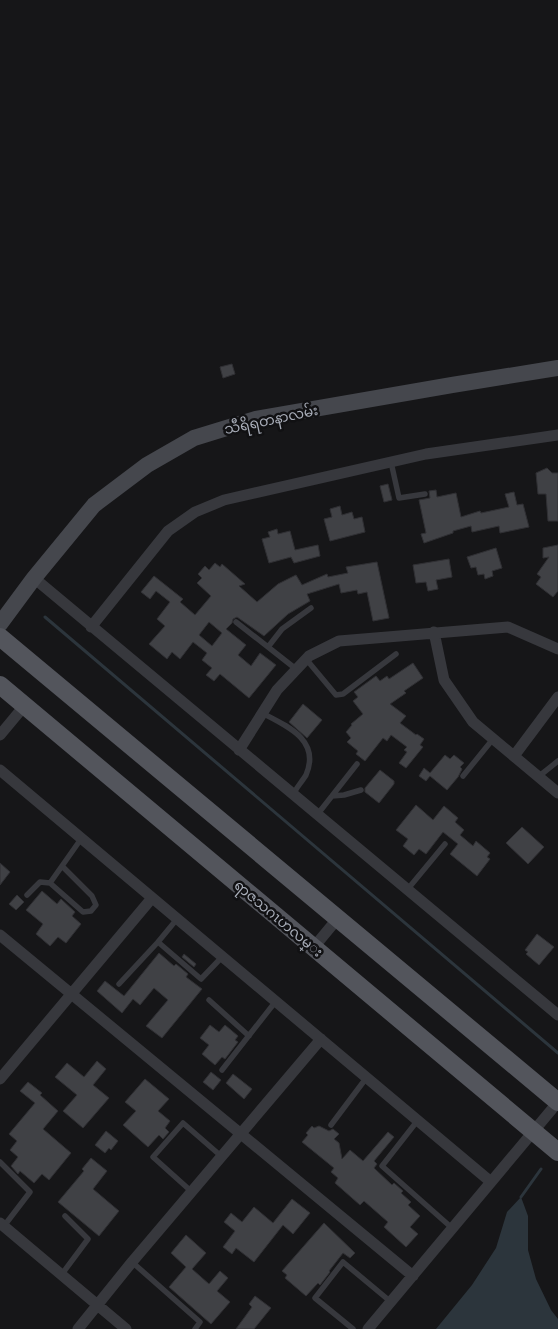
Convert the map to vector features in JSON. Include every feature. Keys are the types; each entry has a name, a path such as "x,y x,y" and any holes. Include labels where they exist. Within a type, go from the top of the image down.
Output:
{"main road":[{"name":"သီရိရတနာလမ်း","path":"0,624 34,578 94,505 147,465 194,438 256,419 558,368"},
{"path":"0,637 558,1102"},
{"name":"ရာဇသဂၤဟလမ္း","path":"0,685 558,1152"}],"street":[{"path":"91,627 168,531 195,512 224,500 426,454 558,435"},
{"path":"34,578 558,1015"},
{"path":"239,750 276,690 306,659 339,641 508,627 558,649"},
{"path":"434,632 444,680 473,722 558,792"},
{"path":"514,756 556,702"},
{"path":"0,735 25,705"},
{"path":"1,774 81,838 492,1182"},
{"path":"0,1079 152,898"},
{"path":"314,947 338,918"},
{"path":"0,935 413,1276"},
{"path":"78,1329 132,1262 321,1039"},
{"path":"368,1329 558,1102"},
{"path":"2,1224 126,1329"}],"lane":[{"path":"392,462 399,498 425,494"},
{"path":"268,647 282,629 311,608"},
{"path":"236,622 296,670"},
{"path":"306,659 336,696 343,694 396,654"},
{"path":"262,713 287,725 306,742 310,756 306,774 295,791"},
{"path":"464,776 493,739"},
{"path":"538,776 558,761"},
{"path":"317,815 357,764"},
{"path":"332,796 361,790"},
{"path":"50,883 81,838"},
{"path":"408,890 446,844"},
{"path":"27,895 40,882 50,883 83,912 91,911 96,905 92,896 62,866"},
{"path":"119,984 177,919"},
{"path":"158,942 201,979 222,957"},
{"path":"209,1000 249,1036"},
{"path":"222,1070 276,1001"},
{"path":"330,1125 367,1077"},
{"path":"418,1120 382,1166 452,1228"},
{"path":"192,1192 153,1156 183,1124 221,1156"},
{"path":"0,1162 30,1192 2,1224"},
{"path":"62,1274 88,1239 66,1216"},
{"path":"132,1262 200,1322 195,1329"},
{"path":"353,1329 315,1298 343,1262 391,1302"}],"shaded area":[{"path":"521,1197 528,1216 528,1250 536,1279 551,1310 558,1319 558,1329 436,1329 472,1285 496,1248 507,1212"}],"building":[{"path":"232,364 235,374 223,378 220,367"},
{"path":"547,468 552,473 558,473 558,521 548,521 546,494 538,494 536,473"},
{"path":"388,484 392,500 384,502 380,486"},
{"path":"436,490 437,497 456,493 461,517 480,511 481,513 509,507 505,494 514,492 517,505 523,504 529,527 500,533 499,526 472,532 471,526 424,543 421,534 426,533 419,500 430,498 429,491"},
{"path":"340,506 342,515 352,512 354,519 362,517 365,532 330,541 324,519 332,517 330,509"},
{"path":"277,529 278,534 290,531 295,550 318,545 320,556 294,563 291,557 269,563 262,539 270,537 268,532"},
{"path":"558,545 558,591 553,597 536,584 541,577 537,574 549,557 543,558 543,548"},
{"path":"496,548 502,568 492,571 493,576 485,579 484,574 478,575 476,567 471,568 467,557"},
{"path":"449,559 452,577 436,580 438,589 428,591 426,582 416,583 413,565"},
{"path":"377,562 389,618 373,621 367,592 358,594 357,590 341,593 339,584 307,594 310,601 288,614 264,636 237,617 233,619 226,629 246,645 238,655 251,666 260,653 276,665 249,698 220,674 214,681 206,675 212,668 202,660 207,653 193,642 180,659 172,652 167,659 149,644 165,626 157,619 170,602 156,591 150,599 141,592 154,576 183,599 180,602 195,615 211,596 197,583 202,578 198,574 205,566 209,570 215,563 220,567 222,564 245,584 239,586 257,602 278,584 296,575 302,585 327,574 328,577 348,573 346,567","holes":["209,622 222,633 212,646 199,635"]},
{"path":"413,663 423,678 404,691 406,693 390,704 406,716 400,723 424,739 420,745 423,747 406,768 399,763 407,752 404,750 407,747 391,735 387,741 383,738 365,761 356,754 358,751 347,742 351,738 346,732 351,724 363,714 353,701 358,697 354,692 376,676 380,681 387,676 389,679"},
{"path":"303,704 322,720 307,738 289,722"},
{"path":"445,755 450,759 454,755 464,763 460,767 462,769 458,777 447,790 430,776 426,781 419,776 424,768 430,773"},
{"path":"380,770 394,781 394,784 379,803 365,792 365,788"},
{"path":"416,805 433,820 444,806 458,818 455,822 464,830 460,835 473,846 476,841 490,853 487,857 490,859 477,876 450,854 458,844 443,832 426,854 419,849 414,855 403,846 408,839 396,830"},
{"path":"522,827 544,847 528,864 506,843"},
{"path":"0,863 10,872 0,885"},
{"path":"42,891 57,904 61,899 75,912 72,916 81,924 66,943 58,937 50,946 36,934 43,924 26,910"},
{"path":"17,895 24,902 16,910 9,904"},
{"path":"537,934 554,947 539,965 526,954 528,952 525,950"},
{"path":"159,953 174,966 176,964 188,974 186,977 202,989 162,1038 146,1026 168,1000 154,988 140,1005 133,999 122,1013 97,991 105,981 124,996"},
{"path":"184,954 196,964 194,967 182,957"},
{"path":"210,1025 219,1032 225,1025 238,1036 235,1040 238,1042 225,1059 222,1057 215,1065 202,1054 209,1045 200,1038"},
{"path":"97,1061 106,1069 93,1085 109,1098 83,1128 63,1111 77,1095 55,1077 67,1063 84,1077"},
{"path":"211,1072 221,1080 213,1090 203,1082"},
{"path":"233,1074 252,1089 244,1099 226,1083"},
{"path":"145,1079 169,1099 158,1111 170,1121 165,1128 169,1132 163,1139 159,1135 148,1147 123,1125 136,1111 125,1102"},
{"path":"28,1082 42,1093 40,1095 58,1111 43,1129 71,1153 49,1180 42,1174 34,1183 20,1171 18,1174 11,1166 18,1157 10,1150 17,1141 9,1134 35,1103 20,1091"},
{"path":"312,1126 314,1128 319,1126 329,1131 333,1129 339,1134 334,1139 339,1143 342,1159 350,1150 363,1161 388,1132 394,1137 374,1161 377,1164 374,1168 392,1185 394,1183 403,1191 401,1193 411,1202 408,1205 420,1216 410,1227 418,1234 406,1247 384,1227 388,1222 364,1201 360,1205 335,1183 338,1178 331,1172 334,1168 302,1142"},
{"path":"106,1131 118,1141 111,1150 109,1148 105,1153 95,1145"},
{"path":"91,1158 107,1171 93,1189 119,1211 99,1236 58,1202 84,1171 82,1169"},
{"path":"292,1199 310,1213 293,1234 283,1225 254,1262 236,1248 232,1254 223,1247 235,1231 224,1222 231,1213 242,1222 254,1207 273,1223"},
{"path":"324,1223 355,1253 350,1258 343,1253 320,1285 318,1283 306,1296 285,1278 287,1275 282,1271"},
{"path":"186,1235 206,1253 192,1269 209,1284 220,1271 228,1278 217,1291 230,1302 211,1324 169,1287 186,1267 171,1253"},
{"path":"255,1296 271,1308 254,1329 236,1329 252,1307 249,1304"}],"waterway":[{"path":"45,617 558,1053"},
{"path":"521,1197 541,1169"}]}
